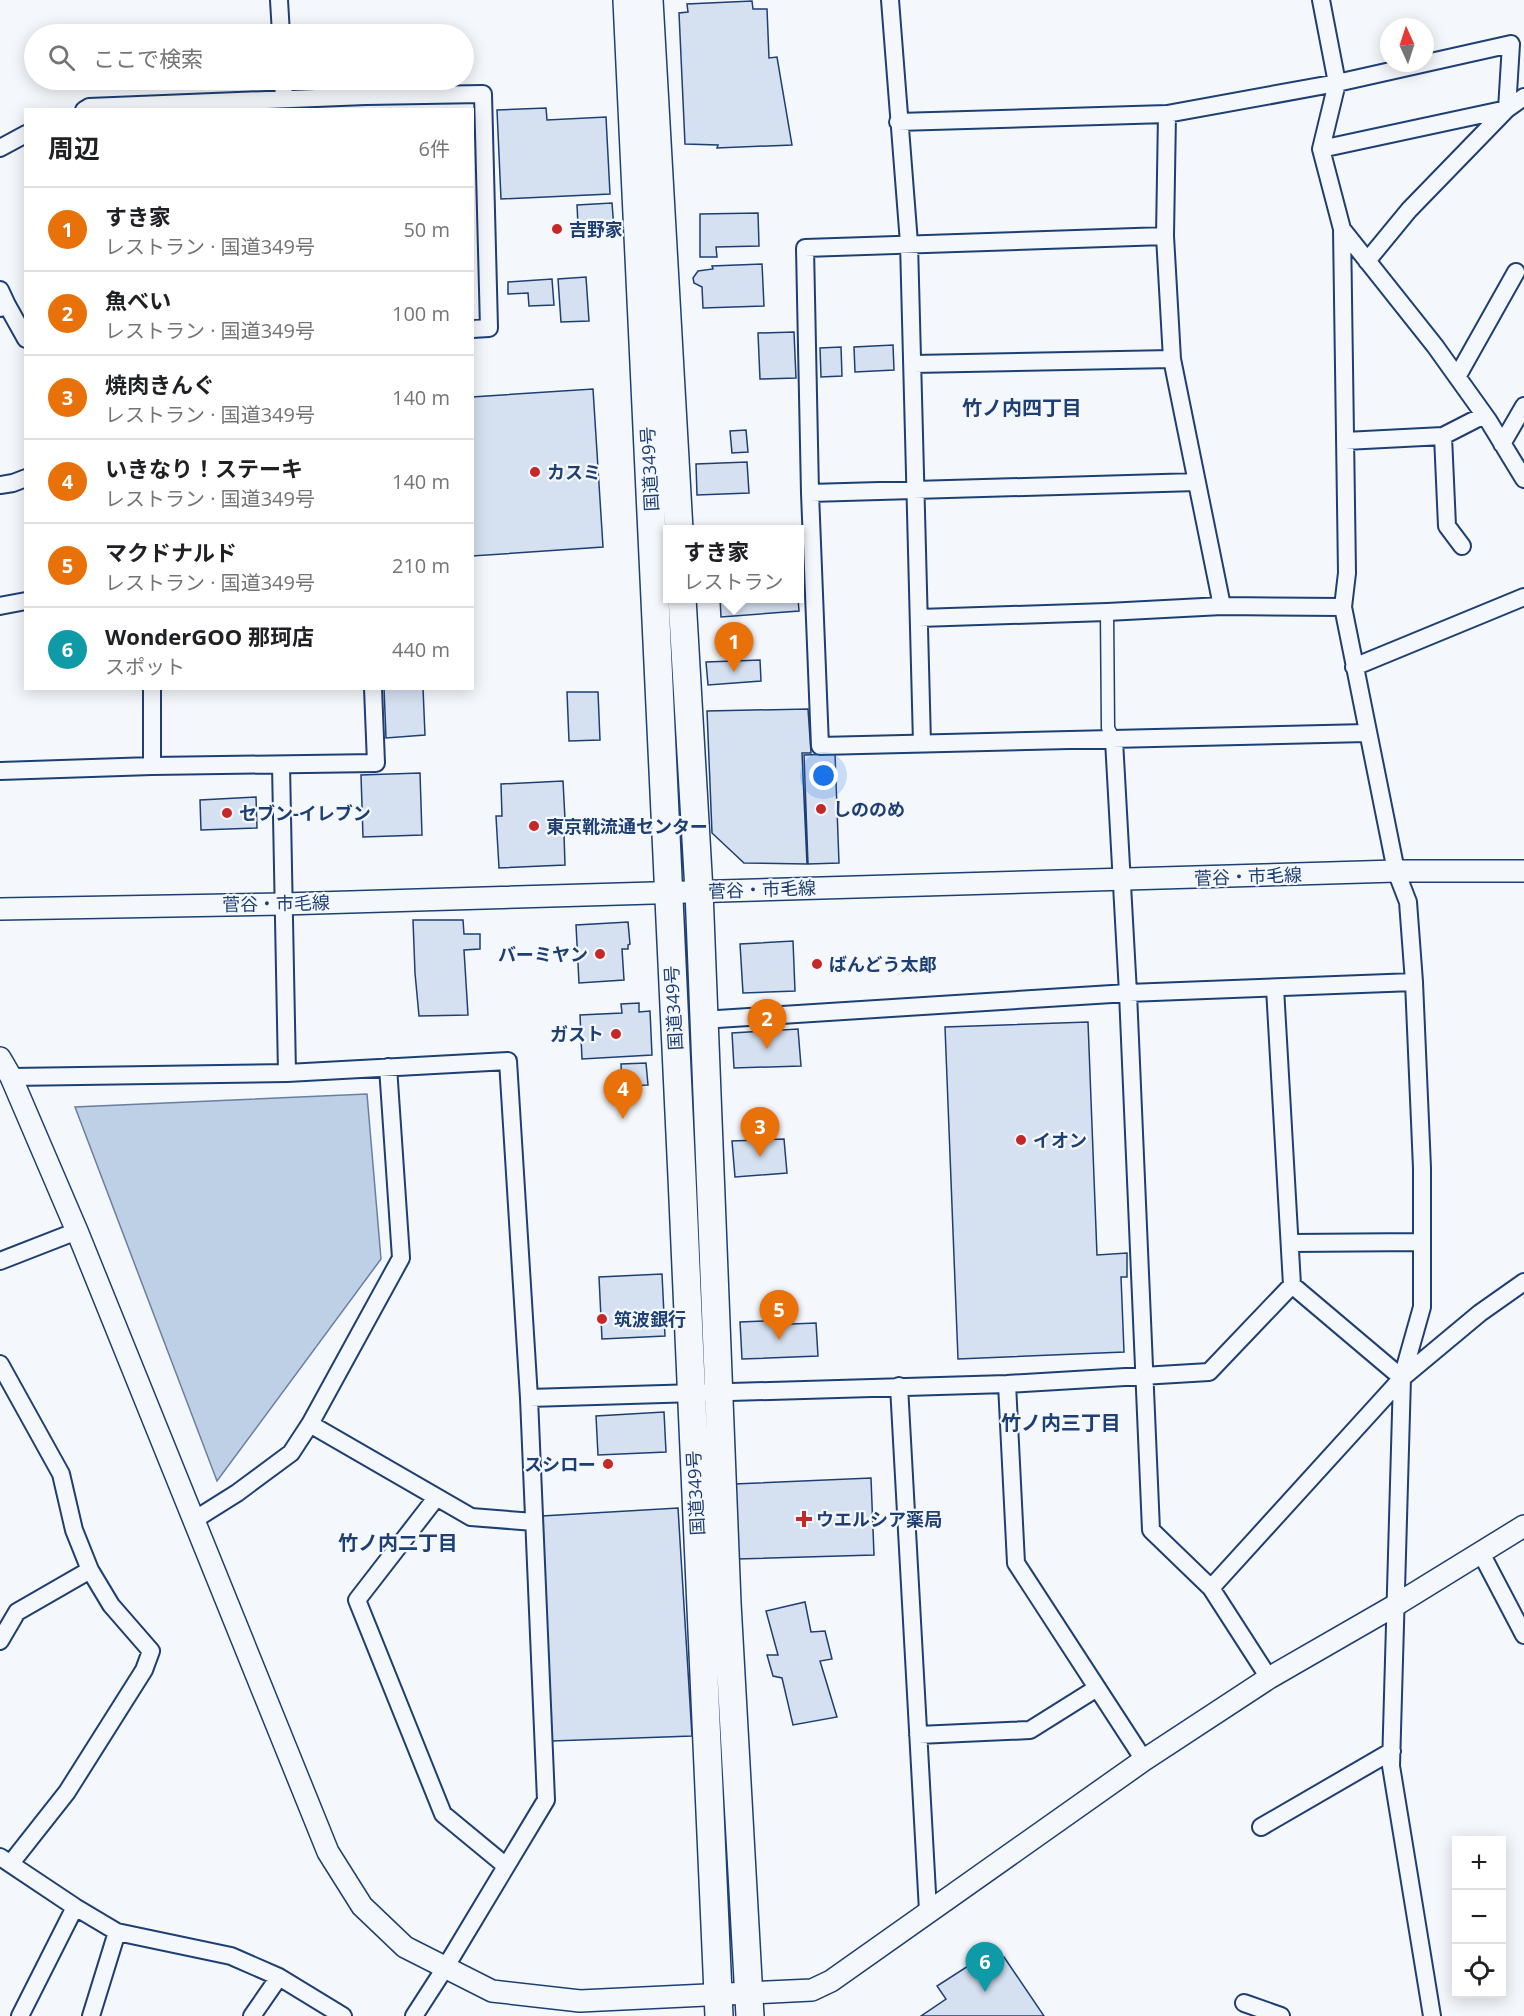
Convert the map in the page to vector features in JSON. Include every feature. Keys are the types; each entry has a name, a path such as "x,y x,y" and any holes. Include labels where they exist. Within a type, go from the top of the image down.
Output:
{"highway":[{"name":"国道349号","path":"627,0 718,2005"},
{"name":"国道349号","path":"649,0 679,525"},
{"name":"国道349号","path":"682,603 699,891 702,1020 727,1604 750,2004"}],"street":[{"path":"279,0 280,24"},
{"path":"890,0 909,243 922,743"},
{"path":"1322,0 1337,83 1321,149 1342,228 1347,573 1343,607 1366,733 1396,872 1408,902 1414,982 1422,1168 1422,1307 1402,1378 1391,1766 1432,2016"},
{"path":"898,122 1167,114 1337,83 1511,44 1508,108"},
{"path":"283,90 284,101"},
{"path":"87,108 284,101 366,103 483,94 489,328 474,329"},
{"path":"1367,261 1409,210 1508,108 1524,97"},
{"path":"1321,149 1508,108"},
{"path":"1167,114 1165,236 1172,358 1222,606"},
{"path":"0,148 24,135"},
{"path":"1342,228 1457,377 1524,479"},
{"path":"1165,236 805,248 810,493 820,746 1366,733"},
{"path":"1457,377 1516,272"},
{"path":"2,301 24,336"},
{"path":"913,364 1172,358"},
{"path":"1502,444 1524,406"},
{"path":"1345,441 1443,436 1484,415"},
{"path":"1443,436 1447,526 1462,546"},
{"path":"0,485 24,479"},
{"path":"810,493 1197,482"},
{"path":"1354,667 1524,597"},
{"path":"0,606 24,601"},
{"path":"919,618 1222,606 1343,607"},
{"path":"1107,612 1108,728 1114,740 1122,879 1151,1530 1211,1588 1269,1678"},
{"path":"152,690 152,766"},
{"path":"0,771 376,763 373,690"},
{"path":"281,765 287,1073"},
{"name":"菅谷・市毛線","path":"0,909 283,904 669,891 1396,872 1524,871"},
{"path":"702,1020 1128,993 1414,982"},
{"path":"529,1398 1007,1384 1209,1372 1292,1285 1275,988"},
{"path":"0,1058 11,1077 77,1231 328,1852 362,1906 405,1947 492,1991 580,2001 718,2005 750,2004 812,1990 831,1981 1144,1760 1269,1678 1394,1606 1524,1526"},
{"path":"11,1077 287,1073 508,1060 529,1398 546,1800 414,2016"},
{"path":"194,1520 237,1493 291,1453 310,1424 401,1258 388,1067"},
{"path":"0,1261 77,1231"},
{"path":"1290,1243 1422,1242"},
{"path":"1211,1588 1402,1378 1480,1312 1524,1282"},
{"path":"1292,1285 1402,1378"},
{"path":"0,1364 60,1474 74,1530 90,1570 111,1605 151,1651 144,1670 67,1792 6,1860 75,1907 117,1932 231,1956 279,1977 343,2016"},
{"path":"1007,1384 1016,1563 1144,1760"},
{"path":"899,1386 928,1911"},
{"path":"310,1424 471,1518 534,1522"},
{"path":"436,1498 357,1600 443,1814 506,1866"},
{"path":"1481,1554 1524,1635"},
{"path":"0,1641 17,1612 90,1570"},
{"path":"918,1735 1030,1730 1097,1688"},
{"path":"1261,1827 1392,1751"},
{"path":"20,2016 75,1907"},
{"path":"90,2016 117,1932"},
{"path":"252,2016 279,1977"},
{"path":"1244,2003 1281,2016"}],"water":[{"path":"367,1094 381,1259 217,1481 75,1107"}],"building":[{"path":"752,1 753,9 767,9 769,58 777,57 792,145 717,148 718,145 685,144 679,13 688,12 687,4"},
{"path":"546,108 547,120 606,117 610,194 501,199 497,110"},
{"path":"612,203 614,229 605,229 604,224 578,225 577,205"},
{"path":"758,213 759,246 716,247 717,257 700,257 700,214"},
{"path":"762,264 764,306 703,308 702,287 694,283 693,278 698,271 713,269 712,266"},
{"path":"586,277 589,321 561,322 558,279"},
{"path":"552,279 554,305 529,306 528,293 508,294 508,282"},
{"path":"794,332 796,378 760,379 758,333"},
{"path":"893,345 894,370 855,372 854,347"},
{"path":"841,347 842,376 821,377 820,348"},
{"name":"カスミ","path":"593,389 603,547 474,556 474,397"},
{"path":"746,430 748,452 732,453 730,431"},
{"path":"747,462 749,493 697,495 696,464"},
{"path":"720,603 798,603 799,611 721,617"},
{"path":"760,660 761,681 708,685 706,662"},
{"path":"384,690 423,690 425,735 386,738"},
{"path":"567,692 598,692 600,740 569,741"},
{"path":"808,709 811,753 802,753 807,864 744,863 712,833 707,711"},
{"name":"しののめ","path":"835,754 839,863 808,864 804,755"},
{"path":"420,773 422,835 363,837 361,775"},
{"name":"東京靴流通センター","path":"563,781 565,819 571,818 572,834 564,834 565,865 499,868 496,816 502,816 501,784"},
{"path":"256,797 257,828 201,830 200,800"},
{"path":"413,920 463,920 464,934 480,934 480,949 464,950 468,1015 419,1016"},
{"name":"バーミヤン","path":"628,922 630,944 628,949 622,949 624,980 579,983 576,925"},
{"path":"793,941 795,991 743,993 740,944"},
{"name":"ガスト","path":"639,1003 639,1012 650,1011 652,1055 582,1059 580,1015 622,1013 621,1004"},
{"name":"イオン","path":"1088,1022 1097,1255 1127,1253 1127,1277 1121,1277 1124,1352 958,1359 945,1027"},
{"path":"798,1029 801,1066 734,1068 732,1033"},
{"path":"646,1063 648,1085 622,1086 621,1064"},
{"path":"784,1139 787,1173 735,1177 732,1141"},
{"path":"662,1274 665,1336 602,1339 599,1277"},
{"path":"791,1320 791,1324 816,1323 818,1356 742,1359 740,1322"},
{"path":"664,1412 666,1452 598,1455 596,1416"},
{"name":"ウエルシア薬局","path":"871,1478 874,1555 737,1559 734,1484"},
{"path":"678,1508 692,1736 552,1741 542,1516"},
{"path":"805,1602 811,1632 825,1631 832,1659 820,1661 837,1717 793,1725 782,1678 773,1676 767,1655 778,1655 766,1611"},
{"path":"1004,1957 1044,2016 921,2016 946,1999 937,1986 968,1966 976,1977"}],"place":[{"name":"吉野家","path":"557,229"},
{"name":"カスミ","path":"535,472"},
{"name":"すき家","path":"734,672"},
{"name":"しののめ","path":"821,809"},
{"name":"セブン-イレブン","path":"227,813"},
{"name":"東京靴流通センター","path":"534,826"},
{"name":"バーミヤン","path":"600,954"},
{"name":"ばんどう太郎","path":"817,964"},
{"name":"ガスト","path":"616,1034"},
{"name":"魚べい","path":"767,1049"},
{"name":"いきなり！ステーキ","path":"623,1119"},
{"name":"イオン","path":"1021,1140"},
{"name":"焼肉きんぐ","path":"760,1157"},
{"name":"筑波銀行","path":"602,1319"},
{"name":"マクドナルド","path":"779,1340"},
{"name":"スシロー","path":"608,1464"},
{"name":"ウエルシア薬局","path":"804,1519"},
{"name":"WonderGOO 那珂店","path":"985,1992"}],"district":[{"name":"竹ノ内四丁目","path":"1022,407"},
{"name":"竹ノ内三丁目","path":"1061,1422"},
{"name":"竹ノ内二丁目","path":"398,1542"}]}
